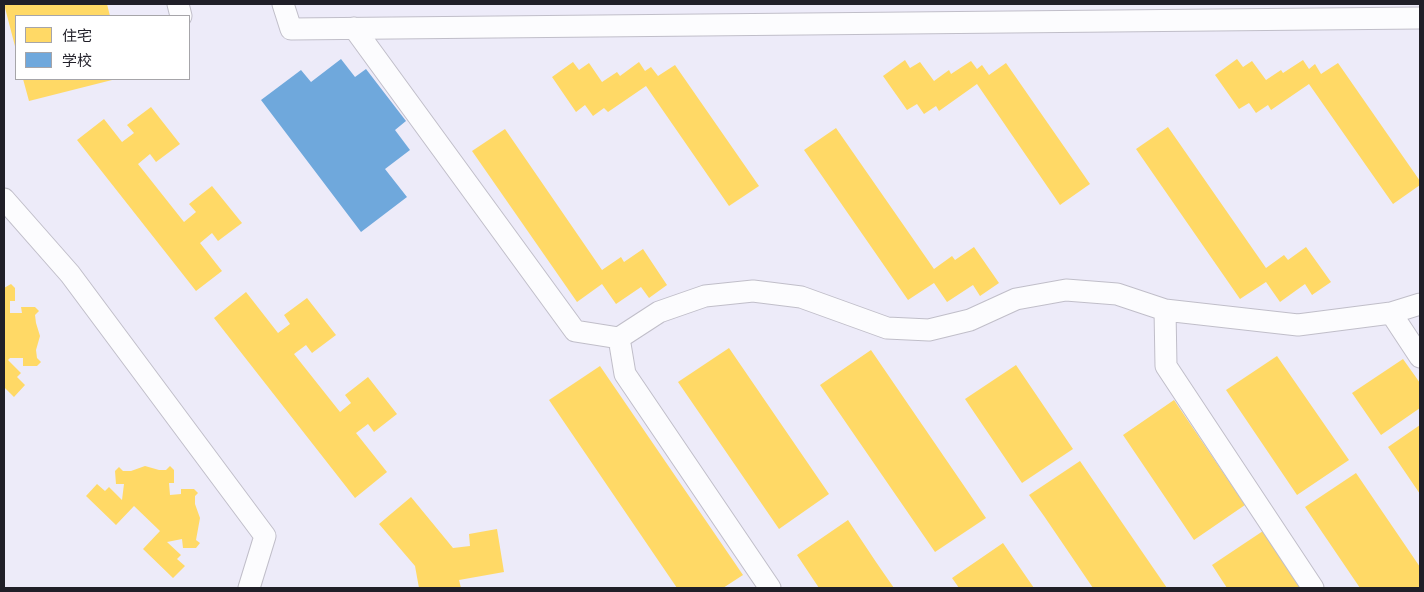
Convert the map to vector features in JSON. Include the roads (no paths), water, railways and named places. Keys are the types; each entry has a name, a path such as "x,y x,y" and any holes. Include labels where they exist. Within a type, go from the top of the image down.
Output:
{"lane":[{"path":"283,4 291,29 1420,18"},
{"path":"354,28 575,331 619,338 659,312 696,299 705,296 753,291 801,297 887,328 929,330 970,320 1016,299 1066,290 1117,294 1165,310 1298,325 1391,314 1420,304"},
{"path":"4,199 70,274 265,536 249,588"},
{"path":"1165,310 1166,366 1313,588"},
{"path":"1391,314 1420,357"},
{"path":"619,338 625,374 770,588"}]}
